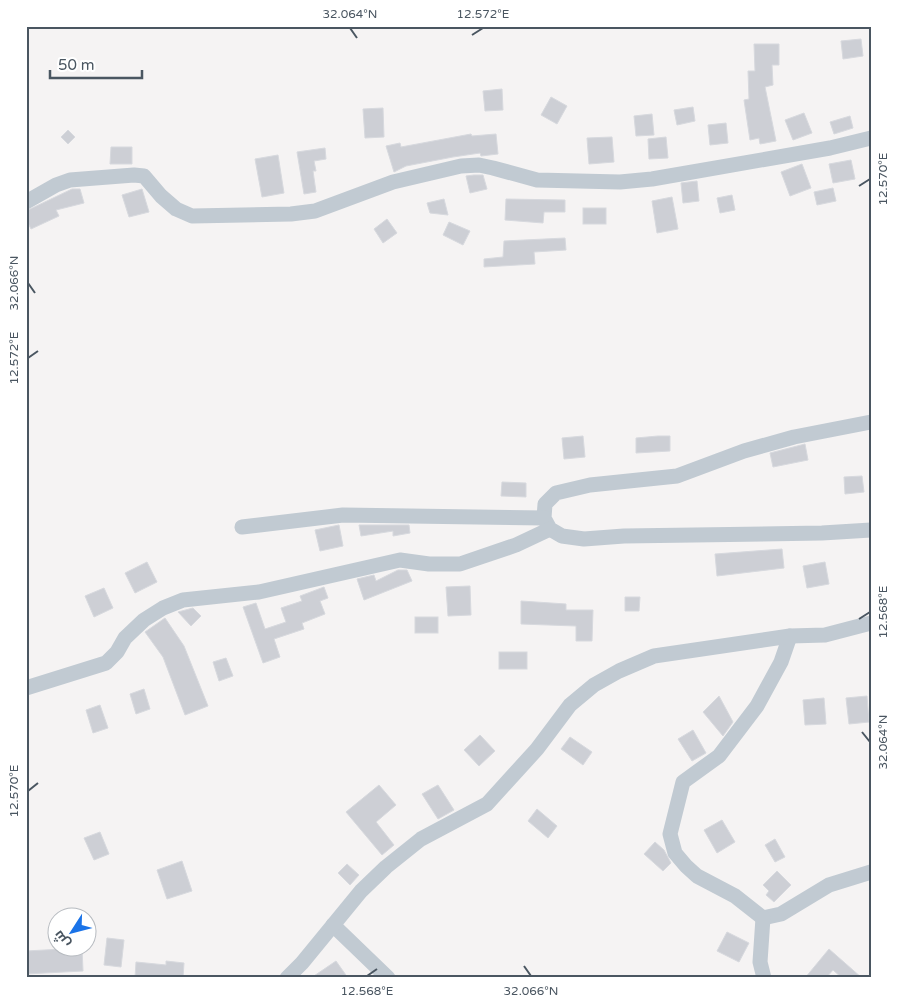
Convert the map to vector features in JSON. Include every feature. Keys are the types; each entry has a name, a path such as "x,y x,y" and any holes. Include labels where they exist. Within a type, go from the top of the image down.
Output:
{"street":[{"path":"26,202 56,185 70,180 134,175 144,176 161,196 176,209 192,216 291,214 315,211 394,182 461,166 479,165 537,180 620,182 652,179 830,148 871,138"},
{"path":"547,524 545,504 556,493 590,485 677,476 744,451 794,437 871,422"},
{"path":"242,527 343,515 547,524 562,536 584,539 871,530"},
{"path":"26,688 106,662 117,652 125,638 144,620 163,608 183,600 260,592 400,560 429,564 460,564 516,545 547,524"},
{"path":"287,978 367,885 421,839 487,804 537,749 570,705 594,685 619,671 654,656 790,636 825,634 871,623"},
{"path":"763,918 735,896 698,876 686,866 675,852 670,834 683,782 719,756 757,706 781,662 790,636"},
{"path":"763,918 781,914 829,885 871,872"},
{"path":"763,918 760,955 764,978"},
{"path":"333,925 388,978"}],"building":[{"path":"861,39 863,56 843,59 841,41"},
{"path":"754,44 779,44 779,65 772,65 773,85 765,87 776,141 760,144 759,138 750,140 744,100 749,99 748,71 755,71"},
{"path":"502,89 503,110 485,111 483,91"},
{"path":"551,97 567,106 557,124 541,115"},
{"path":"693,107 695,121 677,125 674,110"},
{"path":"383,108 384,137 365,138 363,109"},
{"path":"804,113 812,133 793,140 785,120"},
{"path":"652,114 654,135 636,136 634,116"},
{"path":"850,116 853,128 834,134 830,122"},
{"path":"726,123 728,143 710,145 708,125"},
{"path":"68,130 75,137 68,144 61,137"},
{"path":"471,134 472,136 496,134 498,154 481,156 480,153 453,157 406,166 394,172 386,146 400,143 401,147"},
{"path":"612,137 614,162 589,164 587,138"},
{"path":"666,137 668,158 649,159 648,139"},
{"path":"111,147 132,147 132,164 110,164"},
{"path":"325,148 326,159 314,161 316,171 313,171 316,192 304,194 297,152"},
{"path":"278,155 284,193 262,197 255,159"},
{"path":"851,160 855,179 833,183 829,164"},
{"path":"802,164 811,188 790,196 781,172"},
{"path":"483,175 487,189 470,193 466,176"},
{"path":"697,181 699,201 683,203 681,183"},
{"path":"833,188 836,201 817,205 814,192"},
{"path":"72,189 80,189 84,203 56,210 59,216 31,229 26,219 26,211"},
{"path":"142,189 149,212 129,217 122,195"},
{"path":"732,195 735,210 720,213 717,198"},
{"path":"672,197 678,229 657,233 652,201"},
{"path":"444,199 448,215 430,213 427,203"},
{"path":"506,199 565,200 565,212 544,212 543,223 505,220"},
{"path":"583,208 606,208 606,224 583,224"},
{"path":"387,219 397,233 383,243 374,229"},
{"path":"449,222 470,231 463,245 443,235"},
{"path":"565,238 566,250 534,252 535,264 484,267 484,259 503,257 504,241"},
{"path":"583,436 585,457 564,459 562,438"},
{"path":"670,436 670,451 636,453 636,438"},
{"path":"805,444 808,460 773,467 770,453"},
{"path":"862,476 864,492 845,494 844,477"},
{"path":"502,482 526,483 526,497 501,496"},
{"path":"339,525 343,546 320,551 315,530"},
{"path":"359,525 409,525 410,533 393,536 393,531 361,536"},
{"path":"782,549 784,568 717,576 715,554"},
{"path":"147,562 157,582 135,593 125,573"},
{"path":"825,562 829,584 807,588 803,566"},
{"path":"398,570 407,570 412,581 364,600 357,579 374,575 376,581"},
{"path":"470,586 471,615 448,616 446,587"},
{"path":"324,587 328,598 320,601 325,614 302,623 304,629 274,639 280,657 263,663 243,607 256,603 265,629 286,622 281,608 302,601 300,596"},
{"path":"104,588 113,608 94,617 85,596"},
{"path":"625,597 640,597 639,611 625,611"},
{"path":"521,601 566,604 566,610 593,610 592,641 576,641 576,626 521,624"},
{"path":"193,608 201,616 191,626 178,612"},
{"path":"415,617 438,617 438,633 415,633"},
{"path":"165,618 184,646 208,706 185,715 163,657 145,632"},
{"path":"499,652 527,652 527,669 499,669"},
{"path":"226,658 233,676 219,681 213,662"},
{"path":"144,689 150,709 136,714 130,694"},
{"path":"719,696 733,722 723,736 703,712"},
{"path":"867,696 869,722 849,724 846,698"},
{"path":"824,698 826,724 805,725 803,700"},
{"path":"100,705 108,728 93,733 86,710"},
{"path":"693,730 706,753 692,761 678,739"},
{"path":"480,735 495,751 479,766 464,750"},
{"path":"570,737 592,752 583,765 561,749"},
{"path":"379,785 396,805 376,822 394,845 382,855 346,812"},
{"path":"438,785 454,810 438,819 422,794"},
{"path":"537,809 557,826 548,838 528,821"},
{"path":"722,820 735,842 717,853 704,830"},
{"path":"100,832 109,854 94,860 84,838"},
{"path":"775,839 785,857 775,862 765,845"},
{"path":"655,842 664,850 671,863 663,871 644,854"},
{"path":"182,861 192,891 167,899 157,870"},
{"path":"347,864 359,875 350,885 338,873"},
{"path":"777,871 791,885 774,902 766,895 769,891 763,885"},
{"path":"727,932 749,943 739,962 717,951"},
{"path":"107,938 124,940 121,967 104,965"},
{"path":"829,949 862,978 842,978 833,970 826,978 805,978"},
{"path":"48,950 48,956 82,956 83,971 26,974 26,951"},
{"path":"166,961 184,963 183,978 135,978 136,962 166,965"},
{"path":"336,961 348,978 311,978"}]}
